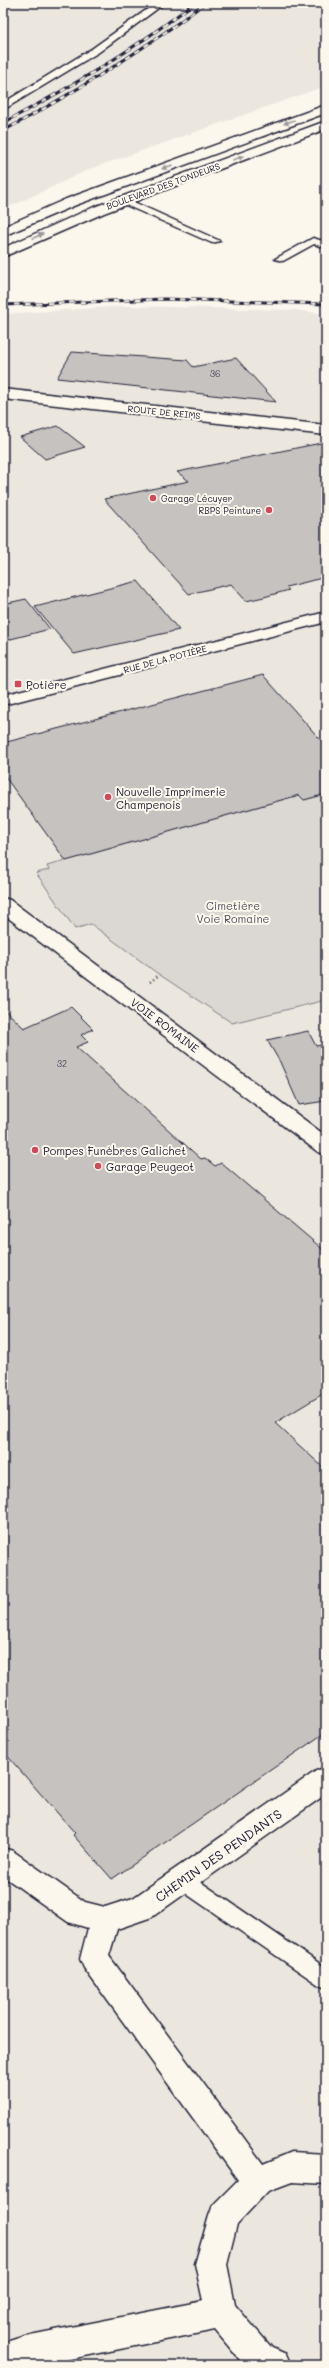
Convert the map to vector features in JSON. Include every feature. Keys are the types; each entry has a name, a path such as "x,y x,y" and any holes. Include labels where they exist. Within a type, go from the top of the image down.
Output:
{"main road":[{"name":"BOULEVARD DES TONDEURS","path":"3,232 70,202 326,109"},
{"name":"BOULEVARD DES TONDEURS","path":"3,252 124,201 326,125"},
{"name":"ROUTE DE REIMS","path":"3,394 326,430"},
{"name":"RUE DE LA POTIÈRE","path":"3,700 326,617"},
{"name":"VOIE ROMAINE","path":"3,904 326,1147"},
{"name":"CHEMIN DES PENDANTS","path":"105,1920 142,1908 326,1779"},
{"path":"3,1860 78,1913 105,1920 94,1959 257,2181"},
{"path":"275,2365 262,2361 221,2313 211,2264 224,2216 257,2181 292,2167 326,2169"},
{"path":"3,2359 25,2352 221,2313"}],"lane":[{"path":"3,107 96,50 161,3"},
{"path":"124,201 216,241"},
{"path":"280,258 313,241 326,245"},
{"path":"182,1880 326,1978"}],"shaded area":[{"path":"3,3 326,3 326,86 90,169 3,210"},
{"path":"128,306 294,310 326,314 326,2365 3,2365 3,314"}],"green space":[{"name":"Cimetière Voie Romaine","path":"326,794 326,1000 232,1023 157,973 91,924 75,929 36,873 49,870 47,866 299,795 304,800"}],"building":[{"path":"72,352 187,360 193,367 236,358 276,402 57,378"},
{"path":"58,426 85,447 45,459 20,437"},
{"path":"326,442 326,577 286,587 289,590 264,597 246,601 231,584 189,594 104,499 189,481 177,472"},
{"path":"138,581 179,630 74,654 35,607"},
{"path":"26,599 50,629 3,641 3,604"},
{"path":"263,675 326,746 326,794 304,800 299,795 66,861 3,774 3,743"},
{"path":"71,1007 93,1029 81,1035 88,1042 76,1047 201,1159 205,1158 215,1166 221,1163 326,1252 326,1392 275,1423 326,1470 326,1732 112,1879 73,1835 75,1833 3,1751 3,1008 24,1028"},
{"path":"308,1031 316,1046 326,1044 326,1101 299,1105 280,1062 267,1040"}],"railway":[{"path":"3,123 101,68 148,37 194,3"},
{"path":"3,131 56,102 107,71 205,3"},
{"path":"3,305 165,299 326,304"}],"place":[{"name":"Garage Lécuyer","path":"153,498"},
{"name":"RBPS Peinture","path":"269,510"},
{"name":"Potière","path":"18,684"},
{"name":"Nouvelle Imprimerie Champenois","path":"108,797"},
{"name":"Pompes Funèbres Galichet","path":"35,1150"},
{"name":"Garage Peugeot","path":"98,1166"}]}
